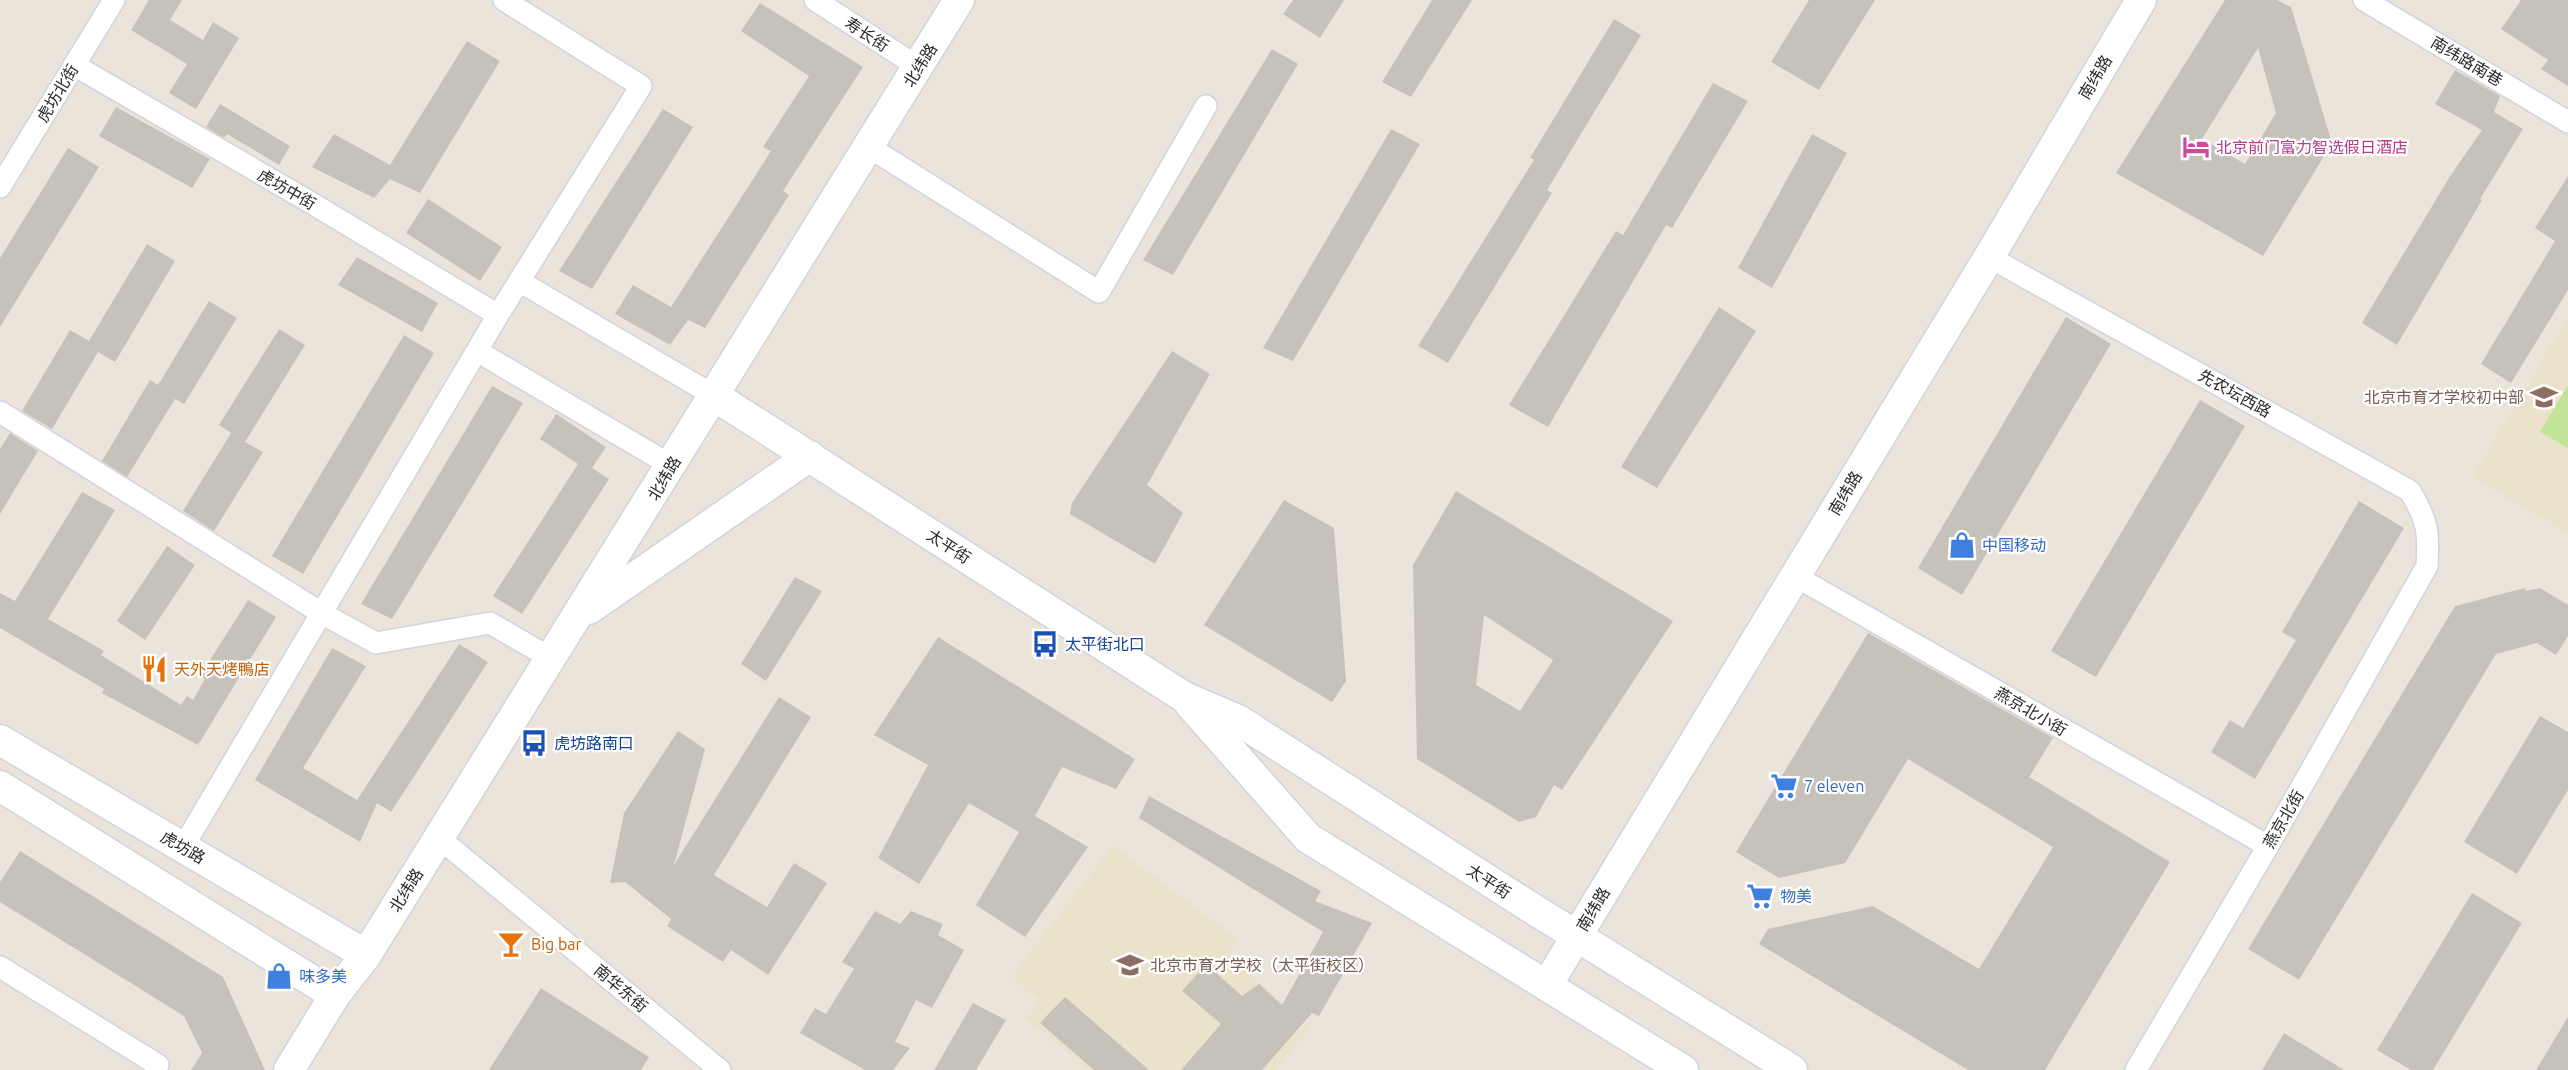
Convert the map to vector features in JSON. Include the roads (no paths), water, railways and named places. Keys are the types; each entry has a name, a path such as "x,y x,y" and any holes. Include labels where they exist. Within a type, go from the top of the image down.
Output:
{"main road":[{"name":"北纬路","path":"335,995 366,955 552,659 672,466 713,395 960,0"},
{"name":"南纬路","path":"1547,985 1989,257 2140,0"},
{"name":"太平街","path":"713,395 1184,697 1238,720 1576,936 1792,1070"},
{"path":"579,616 810,456"},
{"name":"太平街","path":"1184,697 1308,838 1683,1070"},
{"name":"虎坊路","path":"0,740 366,955"},
{"path":"0,786 335,995"},
{"path":"275,1070 318,1000 335,995"},
{"path":"289,1070 335,995"}],"street":[{"name":"虎坊北街","path":"0,187 114,0"},
{"path":"183,847 498,315 641,86 504,0"},
{"name":"寿长街","path":"815,0 918,67"},
{"name":"南纬路南巷","path":"2364,0 2568,123"},
{"name":"虎坊中街","path":"74,65 498,315"},
{"path":"869,147 1099,292 1206,106"},
{"name":"先农坛西路","path":"1989,257 2410,491 2423,514 2429,534 2427,566"},
{"path":"519,281 713,395"},
{"path":"477,351 672,466"},
{"path":"0,412 323,614 376,643 490,623 552,659"},
{"name":"燕京北街","path":"2136,1070 2268,846 2427,566"},
{"name":"燕京北小街","path":"1795,576 2268,846"},
{"name":"南华东街","path":"439,838 697,1062 720,1070"},
{"path":"0,967 158,1065 155,1070"}],"place":[{"name":"北京前门富力智选假日酒店","path":"2196,147"},
{"name":"北京市育才学校初中部","path":"2544,397"},
{"name":"中国移动","path":"1962,545"},
{"name":"太平街北口","path":"1045,644"},
{"name":"天外天烤鴨店","path":"154,669"},
{"name":"虎坊路南口","path":"534,743"},
{"name":"7 eleven","path":"1784,786"},
{"name":"物美","path":"1760,896"},
{"name":"Big bar","path":"511,944"},
{"name":"北京市育才学校（太平街校区）","path":"1130,965"},
{"name":"味多美","path":"279,976"}]}
